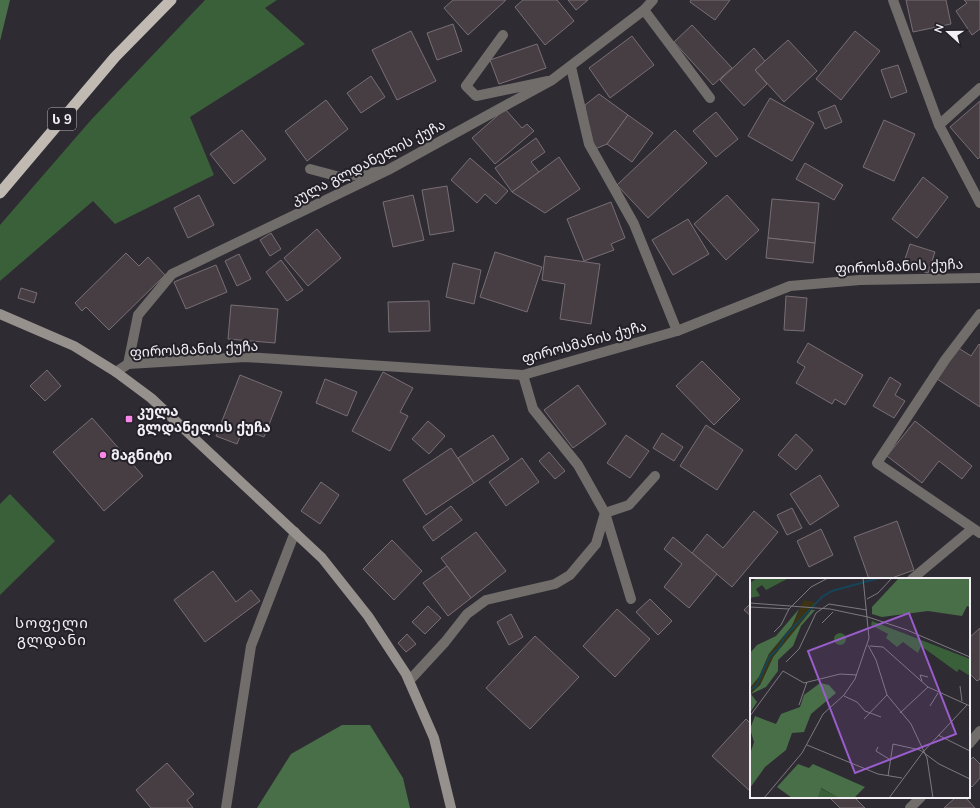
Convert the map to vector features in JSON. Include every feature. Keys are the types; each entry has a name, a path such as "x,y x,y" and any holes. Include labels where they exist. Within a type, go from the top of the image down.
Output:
{"highway":[{"name":"ს 9","path":"0,193 115,57 171,0"}],"main road":[{"path":"0,314 74,346 116,372 151,398 322,558 368,616 409,681 434,738 451,808"}],"street":[{"name":"კულა გლდანელის ქუჩა","path":"128,364 138,315 172,274 388,170 552,80 644,10 653,0"},
{"path":"893,0 939,125 980,202"},
{"path":"644,10 710,98"},
{"path":"503,36 466,86 476,96 552,80"},
{"path":"571,67 589,144 634,224 677,331"},
{"path":"939,125 980,88"},
{"path":"310,169 340,177 388,170"},
{"name":"ფიროსმანის ქუჩა","path":"116,372 128,364 245,357 523,374 677,331 790,286 860,280 980,278"},
{"path":"913,578 976,531 877,464 945,360 980,314"},
{"path":"523,374 533,409 578,465 605,513 630,599"},
{"path":"605,513 630,505 655,476"},
{"path":"409,681 445,642 467,614 486,600 555,584 570,575 596,544 605,513"},
{"path":"226,808 251,646 295,532"},
{"path":"970,743 980,731"},
{"path":"910,808 920,798"}],"green space":[{"path":"0,0 10,0 0,41"},
{"path":"205,0 277,0 265,8 305,44 190,117 214,175 115,224 93,201 0,281 0,225 91,120"},
{"path":"10,494 55,541 0,595 0,504"},
{"path":"342,725 370,725 403,778 410,808 257,808 291,754"}],"building":[{"path":"453,0 506,0 468,35 444,8"},
{"path":"523,0 557,0 574,21 545,45 515,7"},
{"path":"568,0 588,0 576,10"},
{"path":"691,0 730,0 715,20 690,2"},
{"path":"906,0 946,0 951,24 913,32"},
{"path":"964,0 980,0 980,29 972,35 956,11 967,3"},
{"path":"453,24 462,51 437,60 427,33"},
{"path":"692,25 732,68 713,85 674,42"},
{"path":"411,31 436,81 397,100 372,50"},
{"path":"855,31 880,51 841,100 816,79"},
{"path":"632,36 654,65 610,98 589,68"},
{"path":"788,40 817,71 784,102 755,70"},
{"path":"537,44 546,68 499,84 490,60"},
{"path":"754,48 765,61 755,70 767,84 744,106 720,80"},
{"path":"898,65 907,92 891,98 881,70"},
{"path":"371,76 385,97 361,113 347,93"},
{"path":"599,94 628,115 607,144 595,149 588,129 585,105"},
{"path":"770,98 814,123 792,161 748,136"},
{"path":"326,100 348,129 307,161 285,131"},
{"path":"980,101 980,157 978,159 950,127"},
{"path":"835,105 842,122 825,129 818,112"},
{"path":"505,109 522,128 527,124 534,131 495,164 472,138"},
{"path":"716,112 738,139 716,157 693,131"},
{"path":"628,115 653,133 632,162 607,144"},
{"path":"884,120 915,134 894,181 863,167"},
{"path":"242,130 266,159 234,184 210,154"},
{"path":"675,130 707,163 648,218 617,185"},
{"path":"536,138 545,152 531,162 539,172 512,192 495,168"},
{"path":"559,157 580,189 545,213 512,192"},
{"path":"470,158 508,191 496,204 485,194 477,203 451,180"},
{"path":"805,163 843,185 834,200 796,179"},
{"path":"923,177 948,197 917,238 892,219"},
{"path":"447,186 454,231 430,235 422,190"},
{"path":"199,195 214,225 188,238 174,208"},
{"path":"413,195 424,240 393,247 383,202"},
{"path":"727,195 759,230 726,260 694,224"},
{"path":"772,199 819,203 815,243 768,238"},
{"path":"611,202 625,238 611,244 614,250 584,261 567,219"},
{"path":"688,219 709,254 673,275 652,240"},
{"path":"317,229 341,258 308,286 284,258"},
{"path":"271,233 281,249 270,256 260,240"},
{"path":"768,238 815,243 813,263 766,258"},
{"path":"910,244 935,252 928,273 903,265"},
{"path":"495,252 542,267 527,312 480,297"},
{"path":"126,253 139,266 148,257 165,275 109,330 86,307 82,311 75,303"},
{"path":"239,254 251,279 237,286 225,261"},
{"path":"545,256 600,264 591,324 560,319 565,284 542,280"},
{"path":"281,260 303,290 287,301 266,272"},
{"path":"453,263 481,270 474,304 446,297"},
{"path":"216,265 227,292 186,309 174,282"},
{"path":"21,288 37,293 34,303 18,298"},
{"path":"786,296 807,298 804,331 784,330"},
{"path":"429,301 430,331 389,332 388,302"},
{"path":"231,305 278,309 275,343 228,339"},
{"path":"808,343 863,375 845,405 835,399 832,404 796,383 805,367 797,362"},
{"path":"979,344 980,407 937,379 957,347 971,356"},
{"path":"702,361 740,399 714,425 676,386"},
{"path":"47,370 61,386 45,401 30,386"},
{"path":"383,372 413,388 400,412 408,416 390,451 352,431"},
{"path":"240,375 282,392 264,437 243,429 237,444 216,436"},
{"path":"890,377 901,384 895,395 905,401 894,418 873,406"},
{"path":"325,379 357,392 347,416 316,403"},
{"path":"578,385 606,424 573,448 544,410"},
{"path":"92,418 143,476 104,511 53,452"},
{"path":"428,421 445,436 429,454 412,439"},
{"path":"915,421 972,466 962,479 939,461 922,483 887,456"},
{"path":"706,425 743,450 717,490 680,466"},
{"path":"662,433 683,447 674,461 653,448"},
{"path":"796,434 813,450 796,470 778,455"},
{"path":"493,435 509,459 474,483 458,458"},
{"path":"626,435 649,451 630,478 607,463"},
{"path":"451,448 474,483 426,515 403,480"},
{"path":"549,452 565,471 555,479 539,461"},
{"path":"522,458 539,482 506,506 489,482"},
{"path":"820,475 839,506 810,525 790,494"},
{"path":"321,482 339,495 320,524 301,511"},
{"path":"451,506 462,520 433,541 423,527"},
{"path":"792,508 802,528 787,535 777,515"},
{"path":"754,511 778,532 732,587 692,553 707,534 723,548"},
{"path":"897,521 914,570 892,578 869,578 854,537"},
{"path":"821,529 833,555 809,567 797,541"},
{"path":"476,532 506,571 471,598 441,558"},
{"path":"673,537 717,574 689,608 664,587 682,564 664,549"},
{"path":"392,540 422,571 394,600 363,569"},
{"path":"447,566 471,598 448,616 423,583"},
{"path":"213,571 236,602 251,590 260,601 205,642 174,600"},
{"path":"650,599 672,621 658,635 636,612"},
{"path":"750,604 750,615 744,610"},
{"path":"428,606 441,618 425,634 412,622"},
{"path":"617,609 650,639 615,677 583,646"},
{"path":"511,614 523,637 509,645 497,622"},
{"path":"980,628 980,679 977,681 970,674 970,637"},
{"path":"407,634 416,644 406,652 398,643"},
{"path":"535,636 579,677 530,729 486,688"},
{"path":"746,719 750,723 750,791 712,756"},
{"path":"973,757 980,764 980,778 972,787 970,785 970,760"},
{"path":"167,763 194,794 187,800 193,808 151,808 136,790"},
{"path":"830,798 855,798 865,808 840,808"},
{"path":"955,798 966,798 975,808 944,808"}],"place":[{"name":"კულა გლდანელის ქუჩა","path":"129,419"},
{"name":"მაგნიტი","path":"103,455"}],"district":[{"name":"სოფელი გლდანი","path":"52,632"}]}
